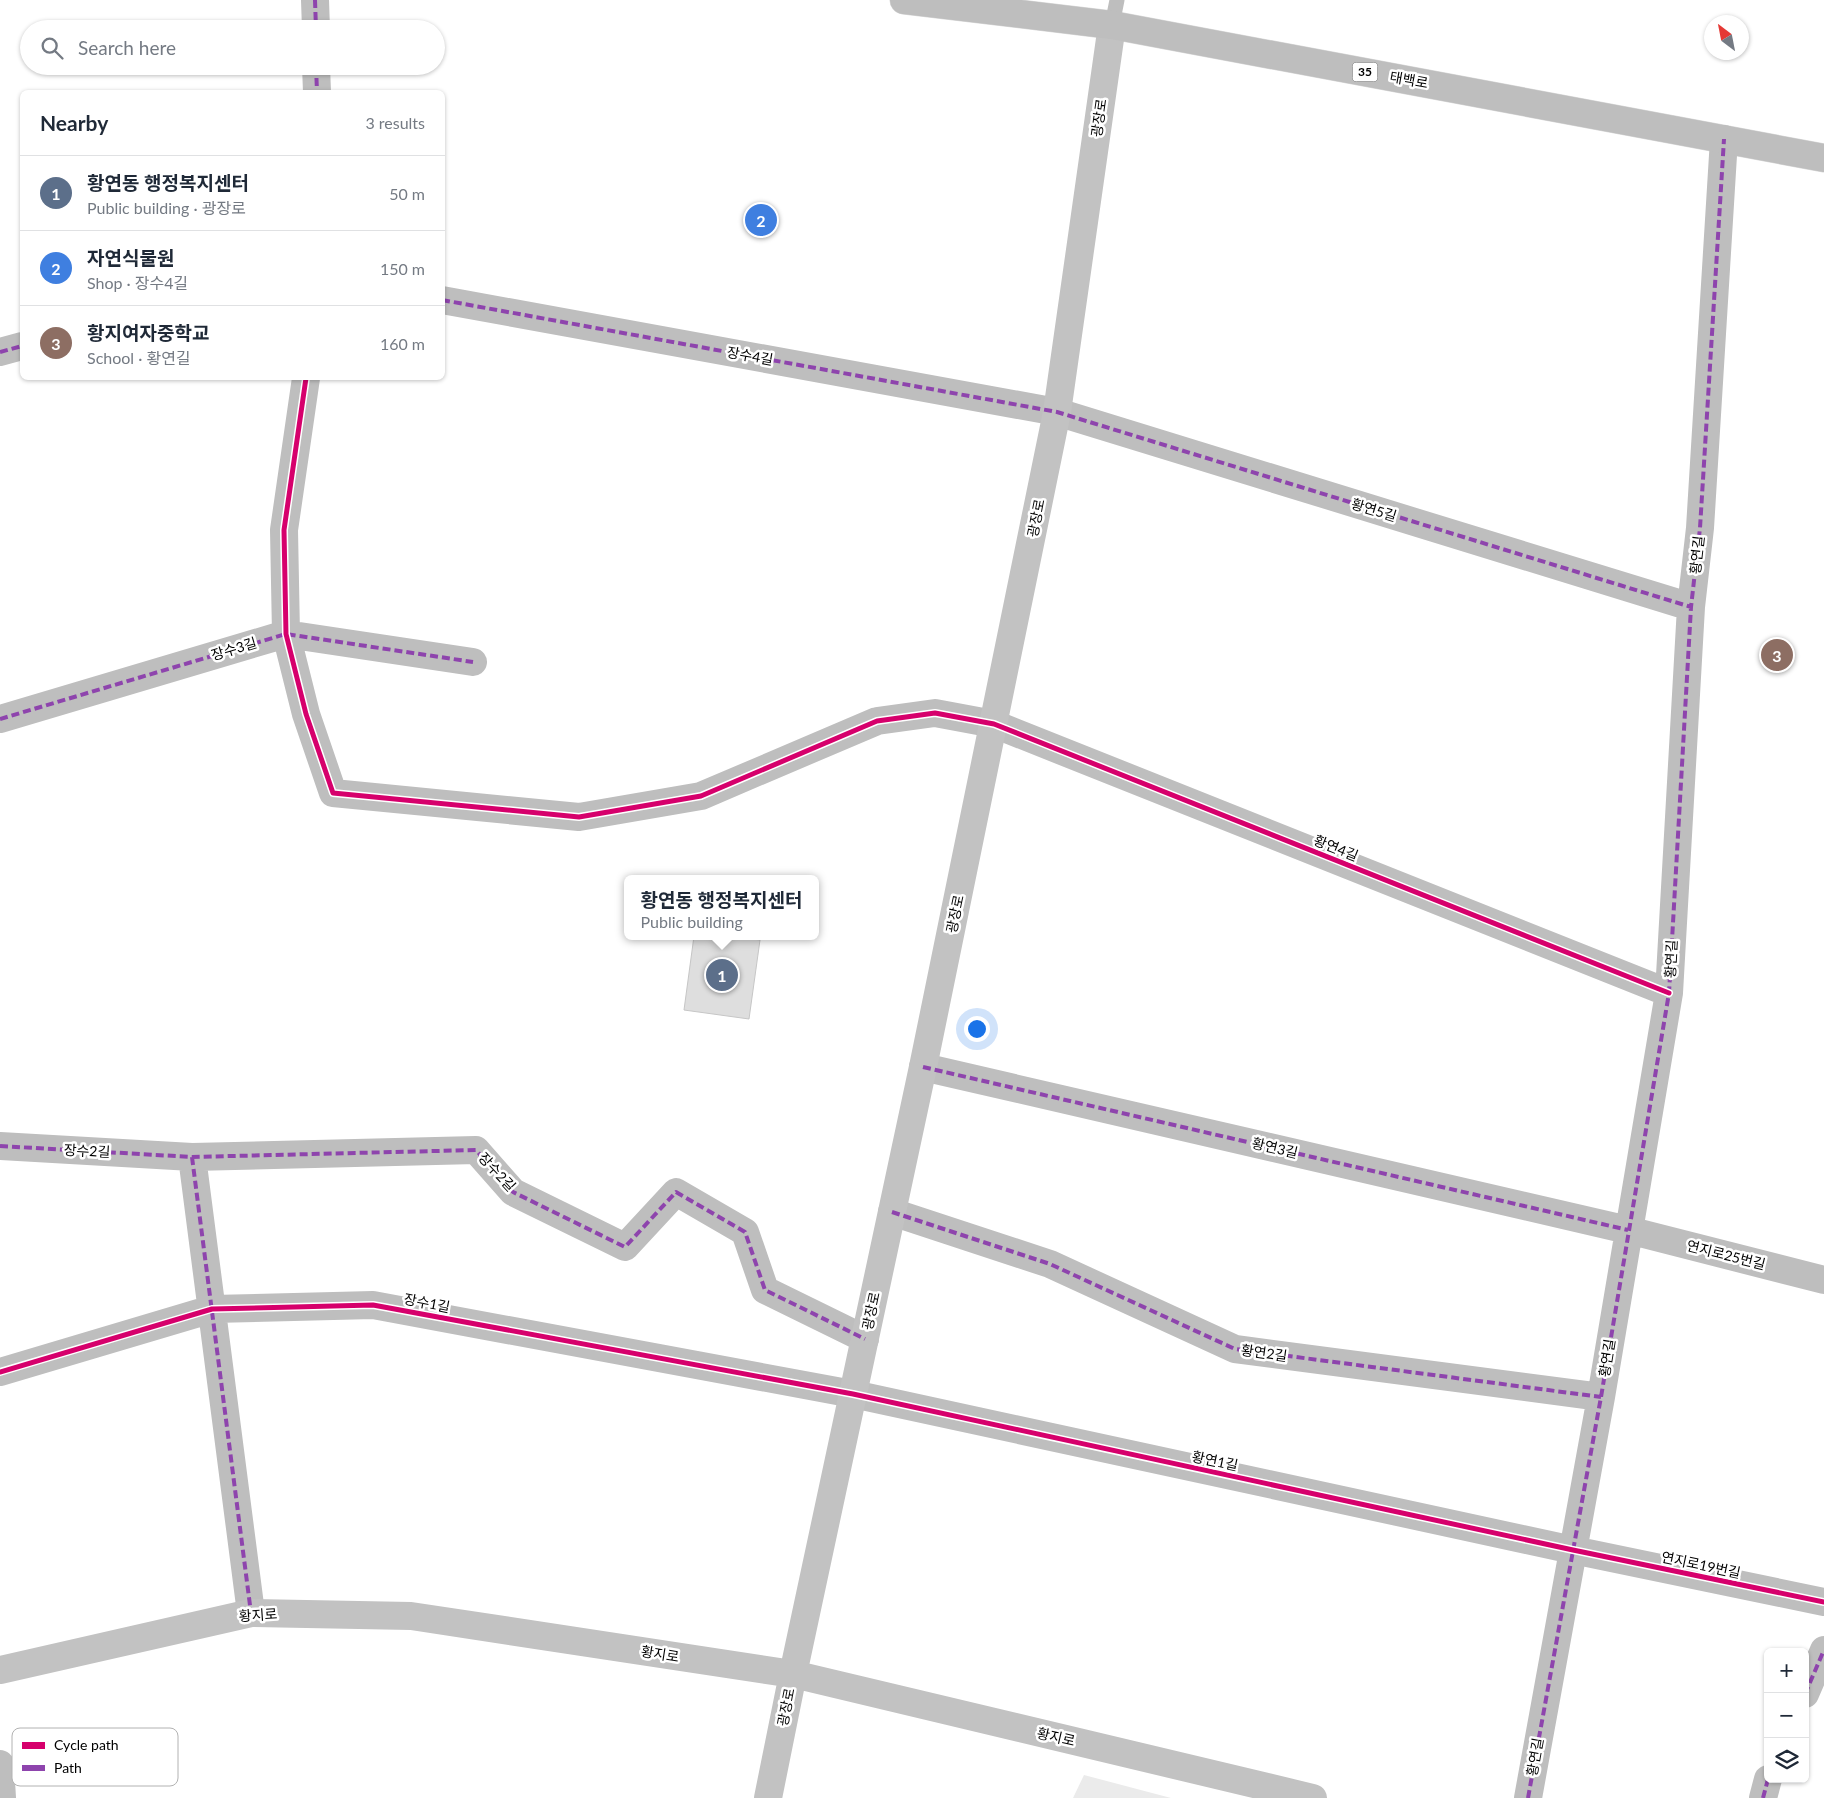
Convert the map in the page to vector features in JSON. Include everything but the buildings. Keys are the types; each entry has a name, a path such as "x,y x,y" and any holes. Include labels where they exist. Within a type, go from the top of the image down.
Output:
{"street":[{"path":"316,0 316,20"},
{"name":"태백로","path":"904,0 1115,13 1824,158"},
{"name":"광장로","path":"768,1798 923,1067 1057,412 1115,13"},
{"path":"316,75 317,90"},
{"name":"황연길","path":"1528,1798 1601,1397 1669,993 1692,607 1700,528 1724,139"},
{"name":"장수4길","path":"445,301 1057,412"},
{"path":"0,352 20,347"},
{"path":"286,634 284,530 306,380"},
{"name":"황연5길","path":"1057,412 1692,607"},
{"name":"장수3길","path":"0,720 286,634 473,662"},
{"name":"황연4길","path":"286,634 306,714 333,793 579,817 701,796 877,721 935,713 994,724 1669,993"},
{"name":"황연3길","path":"923,1067 1628,1230"},
{"name":"장수2길","path":"0,1146 192,1158 476,1150 514,1192 625,1247 676,1192 745,1232 765,1290 865,1339"},
{"path":"192,1158 251,1613"},
{"name":"황연2길","path":"892,1212 1050,1264 1235,1349 1601,1397"},
{"name":"연지로25번길","path":"1628,1230 1824,1280"},
{"name":"장수1길","path":"0,1372 212,1309 373,1305 853,1394"},
{"name":"황연1길","path":"853,1394 1573,1550"},
{"name":"연지로19번길","path":"1573,1550 1824,1602"},
{"name":"황지로","path":"0,1670 251,1613 411,1616 793,1674 1313,1798"},
{"path":"1805,1693 1824,1650"},
{"path":"0,1764 2,1798"},
{"path":"1763,1798 1767,1783"}],"shaded area":[{"path":"1084,1775 1171,1798 1073,1798"}],"marked path":[{"path":"315,0 316,20"},
{"path":"316,75 317,90"},
{"path":"1528,1798 1601,1397 1669,993 1691,607 1700,528 1724,139"},
{"path":"445,301 1057,412 1691,607"},
{"path":"0,352 20,347"},
{"path":"0,719 286,634 473,662"},
{"path":"923,1067 1628,1230"},
{"path":"0,1146 192,1157 476,1150 513,1192 625,1247 676,1192 745,1232 765,1290 865,1339"},
{"path":"192,1157 251,1613"},
{"path":"892,1212 1050,1264 1235,1349 1601,1397"},
{"path":"1805,1693 1824,1650"},
{"path":"1763,1798 1767,1783"}],"cycle path":[{"path":"306,380 284,530 286,634 306,714 333,793 579,817 701,796 877,721 935,713 994,724 1669,993"},
{"path":"0,1372 212,1309 373,1305 853,1394 1573,1550 1824,1602"}],"place":[{"name":"자연식물원","path":"761,220"},
{"name":"황지여자중학교","path":"1777,655"},
{"name":"황연동 행정복지센터","path":"722,975"}]}
